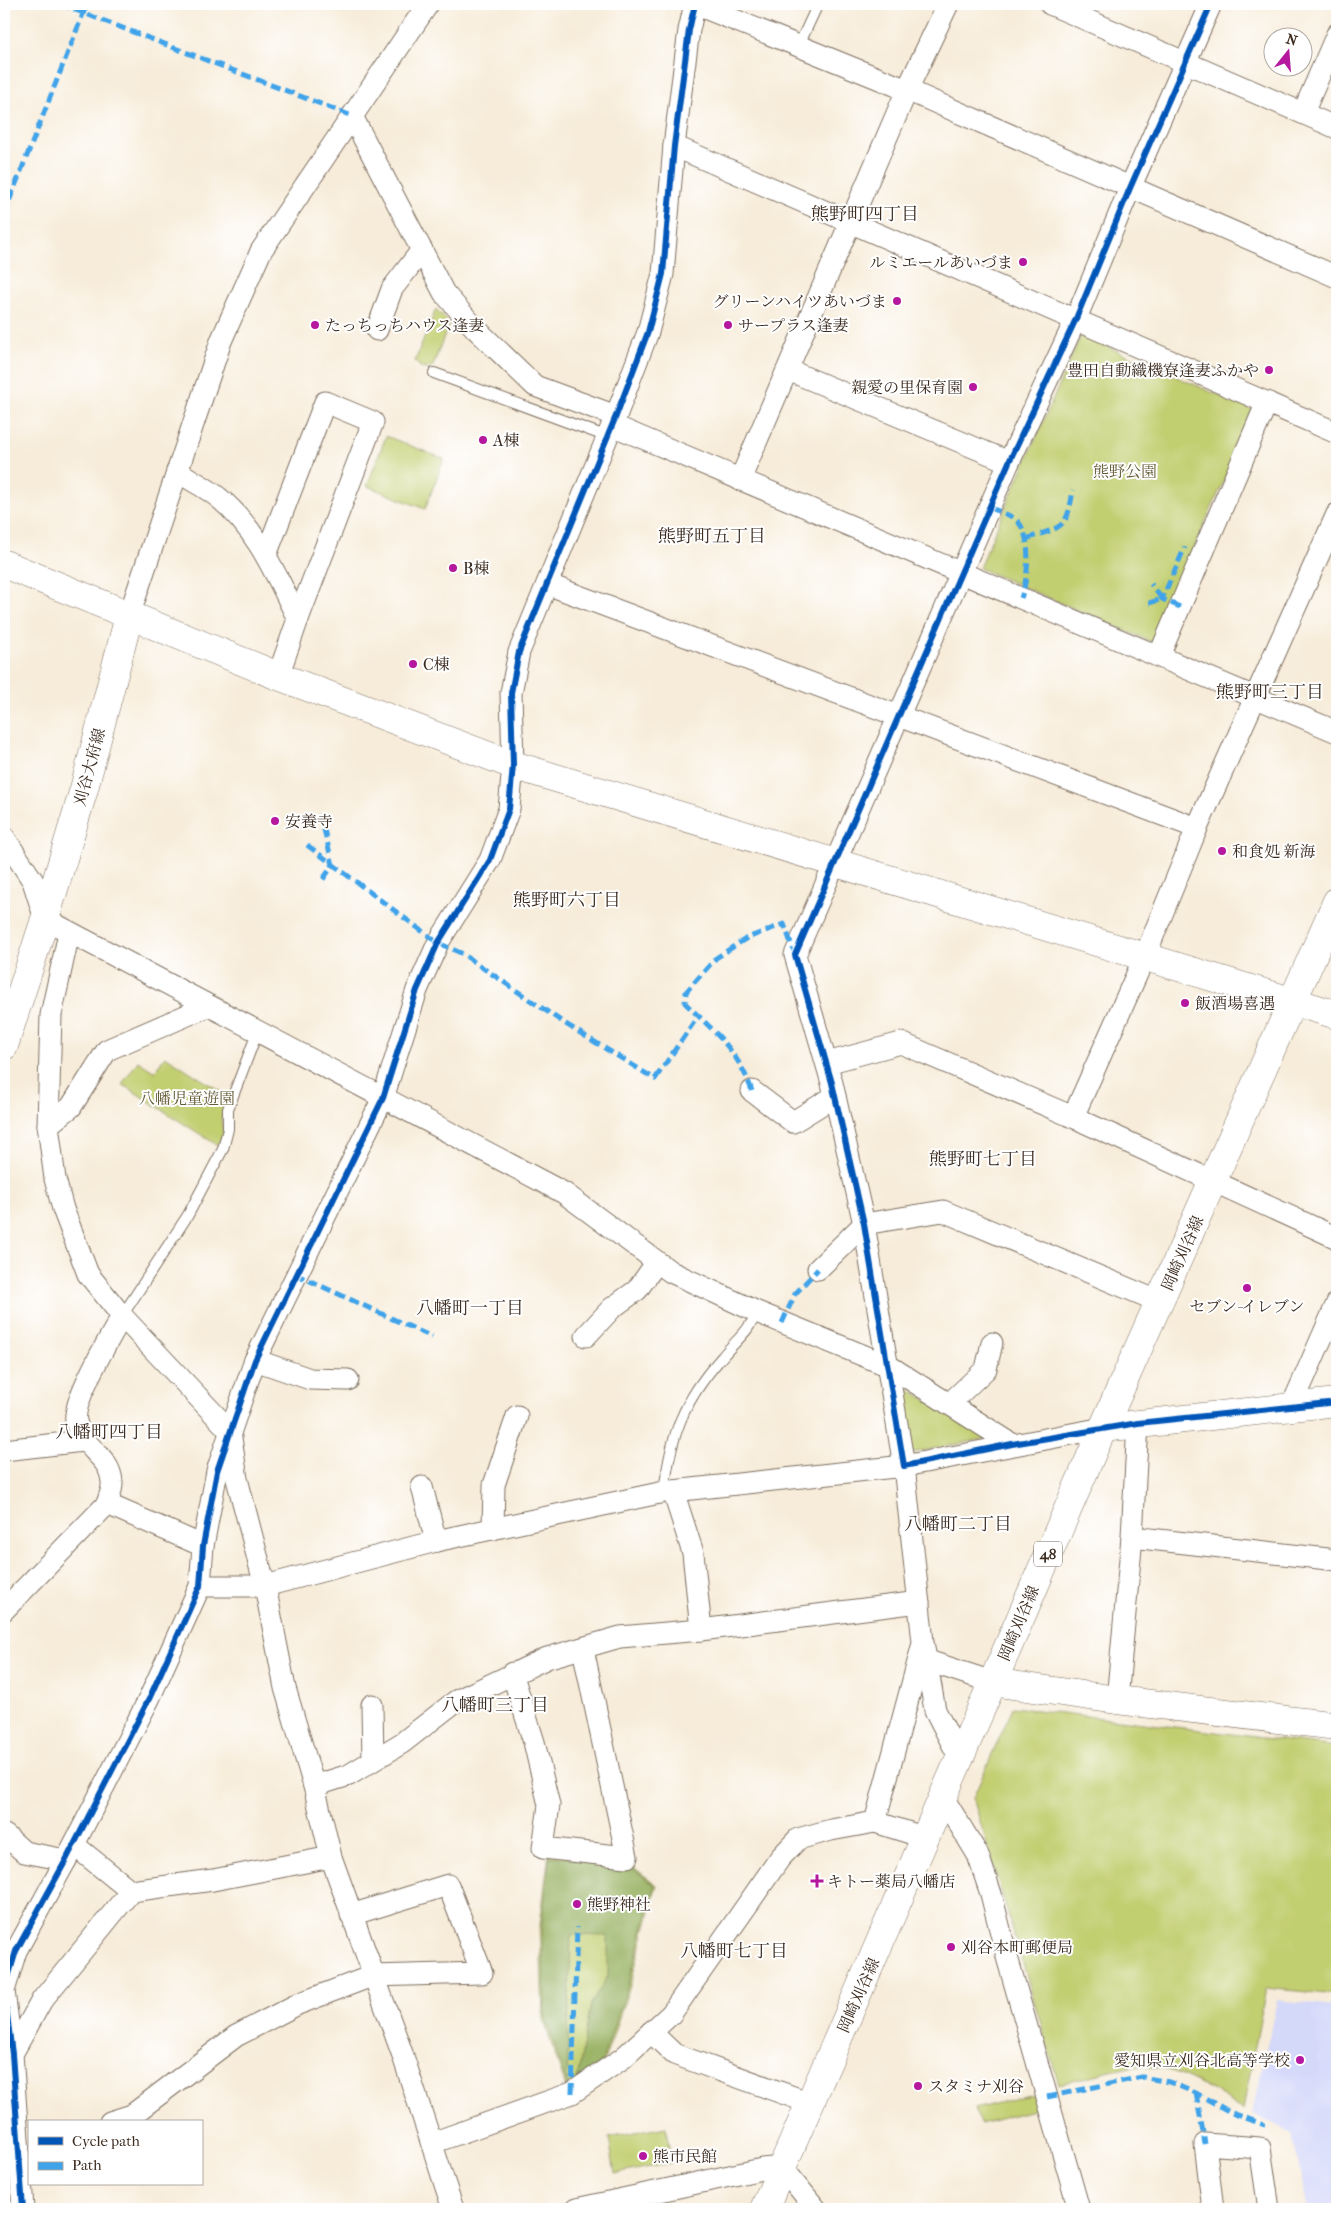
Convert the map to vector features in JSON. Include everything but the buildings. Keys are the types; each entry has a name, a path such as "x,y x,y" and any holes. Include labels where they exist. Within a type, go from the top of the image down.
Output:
{"main road":[{"path":"4,564 278,676 513,765 1337,1014"},
{"name":"刈谷大府線","path":"4,1046 84,789 130,616"},
{"name":"岡崎刈谷線","path":"764,2209 944,1799 992,1682 1102,1428 1214,1181 1337,901"},
{"path":"1102,1428 1138,1422 1337,1402"},
{"path":"992,1682 1116,1700 1337,1726"}],"street":[{"path":"130,616 221,342 261,251 428,4"},
{"path":"23,2209 23,2151 4,1992 16,1950 70,1853 149,1699 200,1586 203,1546 217,1471 255,1360 383,1098 417,990 438,943 490,860 509,809 513,765 511,693 519,652 612,426 648,332 663,274 674,146 688,30 695,4 907,90 1337,277"},
{"path":"740,480 852,223 907,90 948,4"},
{"path":"1050,4 1337,128"},
{"path":"960,1759 935,1710 919,1602 904,1466 889,1366 864,1224 827,1063 796,955 1009,462 1076,320 1130,188 1211,4"},
{"path":"1303,113 1337,34"},
{"path":"352,116 444,293 475,328 535,386 612,426 1337,732"},
{"path":"674,146 1337,433"},
{"path":"377,330 392,289 422,250"},
{"path":"788,370 1009,462"},
{"path":"266,555 325,402 374,422 278,676"},
{"path":"1159,656 1267,402"},
{"path":"177,471 218,497 244,523 266,555 298,619"},
{"path":"1073,1117 1145,956 1197,828 1337,514"},
{"path":"547,584 1197,828"},
{"path":"4,837 33,881 45,919 257,1033 564,1193 670,1272 757,1312 889,1366 1012,1444"},
{"path":"69,933 51,1015 48,1125 55,1179 88,1274 122,1316 230,1431 237,1479 265,1586 285,1688 314,1786 331,1857 372,1976 402,2053 453,2209"},
{"path":"48,1125 71,1107 107,1050 208,1006"},
{"path":"827,1063 901,1043 1073,1117 1337,1238"},
{"path":"752,1091 793,1122 835,1096"},
{"path":"818,1269 864,1224 943,1211 1160,1302"},
{"path":"586,1336 612,1308 637,1290 657,1262"},
{"path":"1291,1408 1337,1303"},
{"path":"7,1600 107,1504 113,1482 105,1460 83,1442 75,1420 86,1383 122,1316"},
{"path":"948,1404 986,1369 992,1342"},
{"path":"255,1360 310,1379 348,1380"},
{"path":"493,1529 494,1485 516,1416"},
{"path":"1116,1700 1132,1537 1138,1422"},
{"path":"200,1586 265,1586 436,1541 669,1491 904,1466 1102,1428"},
{"path":"4,1450 83,1442"},
{"path":"422,1487 436,1541"},
{"path":"669,1491 693,1553 701,1630"},
{"path":"107,1504 203,1546"},
{"path":"1132,1537 1337,1560"},
{"path":"314,1786 349,1775 402,1743 456,1701 547,1658 584,1649 620,1637 701,1630 919,1602"},
{"path":"512,1673 534,1742 549,1805 543,1848 627,1858 584,1649"},
{"path":"926,1651 992,1682"},
{"path":"875,1822 926,1651"},
{"path":"372,1705 373,1760"},
{"path":"944,1799 978,1855 991,1894 1006,1957 1079,2209"},
{"path":"432,2143 572,2093 623,2058 671,2014 780,1858 798,1839 830,1830 875,1822 926,1838"},
{"path":"4,1835 24,1852 70,1853 131,1891 213,1880 331,1857"},
{"path":"116,2120 132,2114 236,2036 298,2004 372,1976 482,1973 448,1885 351,1915"},
{"path":"12,2054 42,2000 131,1891"},
{"path":"651,2032 674,2054 810,2103"},
{"path":"1213,2209 1205,2144 1260,2148 1268,2209"},
{"path":"576,2209 762,2169 782,2167 816,2209"}],"lane":[{"path":"798,47 818,4"},
{"path":"434,373 612,426"},
{"path":"122,1316 188,1215 223,1148 228,1129 228,1109 257,1033"},
{"path":"669,1491 668,1456 678,1421 698,1385 723,1355 750,1328 757,1312"}],"shaded area":[{"name":"愛知県立刈谷北高等学校","path":"1277,2000 1337,2006 1337,2209 1308,2209 1292,2134 1252,2114"}],"green space":[{"path":"436,309 449,323 433,366 426,369 421,368 415,361"},
{"name":"熊野公園","path":"1081,335 1255,411 1152,642 979,568"},
{"path":"386,436 444,459 425,509 367,486"},
{"name":"八幡児童遊園","path":"165,1056 228,1096 221,1120 224,1133 217,1145 122,1084 138,1061 155,1072"},
{"path":"902,1385 989,1438 912,1453"},
{"path":"1013,1707 1337,1747 1337,1995 1266,1988 1243,2110 1190,2078 1161,2069 1130,2067 1059,2084 973,1798"},
{"path":"549,1852 628,1863 657,1885 630,1986 601,2070 567,2091 543,2018 540,1924"},
{"path":"550,1856 628,1865 655,1885 628,1985 601,2064 577,2080 591,2004 608,1976 608,1936 571,1935 567,2085 545,2016 542,1923"},
{"path":"1033,2094 1037,2109 980,2124 975,2109"},
{"path":"666,2127 671,2163 615,2174 609,2138"}],"marked path":[{"path":"60,4 352,116"},
{"path":"4,214 87,4"},
{"path":"1026,539 1048,532 1061,525 1068,513 1073,490"},
{"path":"990,508 1015,519 1025,535 1028,557 1026,580 1021,598"},
{"path":"1180,607 1162,599 1185,547"},
{"path":"1149,603 1162,599 1151,584"},
{"path":"320,814 333,865 321,882"},
{"path":"307,845 438,943 461,953 564,1023 655,1079 698,1016"},
{"path":"752,1091 733,1053 716,1033 685,1003 686,992 716,958 747,938 784,924 795,954"},
{"path":"782,1323 795,1294 818,1269"},
{"path":"295,1274 432,1337"},
{"path":"572,2093 577,1927"},
{"path":"1047,2097 1142,2077 1169,2082 1196,2093 1232,2113 1265,2125"},
{"path":"1196,2093 1205,2144"}],"cycle path":[{"path":"23,2209 12,2054 4,1991 16,1951 66,1860 149,1699 200,1586 203,1546 217,1471 255,1360 383,1098 417,990 438,943 490,860 509,809 513,765 511,693 519,652 616,416 648,332 663,274 674,146 689,30 695,4"},
{"path":"1211,4 1130,188 1075,321 1009,462 795,955 832,1083 864,1224 904,1466 1012,1444 1138,1423 1337,1402"}],"place":[{"name":"ルミエールあいづま","path":"1023,262"},
{"name":"グリーンハイツあいづま","path":"897,301"},
{"name":"たっちっちハウス逢妻","path":"315,325"},
{"name":"サープラス逢妻","path":"728,325"},
{"name":"豊田自動織機寮逢妻ふかや","path":"1269,370"},
{"name":"親愛の里保育園","path":"973,387"},
{"name":"A棟","path":"483,440"},
{"name":"B棟","path":"453,568"},
{"name":"C棟","path":"413,664"},
{"name":"安養寺","path":"275,821"},
{"name":"和食処 新海","path":"1222,851"},
{"name":"飯酒場喜遇","path":"1185,1003"},
{"name":"セブン-イレブン","path":"1247,1288"},
{"name":"キトー薬局八幡店","path":"817,1881"},
{"name":"熊野神社","path":"577,1904"},
{"name":"刈谷本町郵便局","path":"951,1947"},
{"name":"愛知県立刈谷北高等学校","path":"1300,2060"},
{"name":"スタミナ刈谷","path":"918,2086"},
{"name":"熊市民館","path":"643,2156"}],"district":[{"name":"熊野町四丁目","path":"865,214"},
{"name":"熊野町五丁目","path":"712,536"},
{"name":"熊野町三丁目","path":"1270,692"},
{"name":"熊野町六丁目","path":"567,900"},
{"name":"熊野町七丁目","path":"983,1159"},
{"name":"八幡町一丁目","path":"470,1308"},
{"name":"八幡町四丁目","path":"109,1432"},
{"name":"八幡町二丁目","path":"958,1524"},
{"name":"八幡町三丁目","path":"495,1705"},
{"name":"八幡町七丁目","path":"734,1951"}]}
